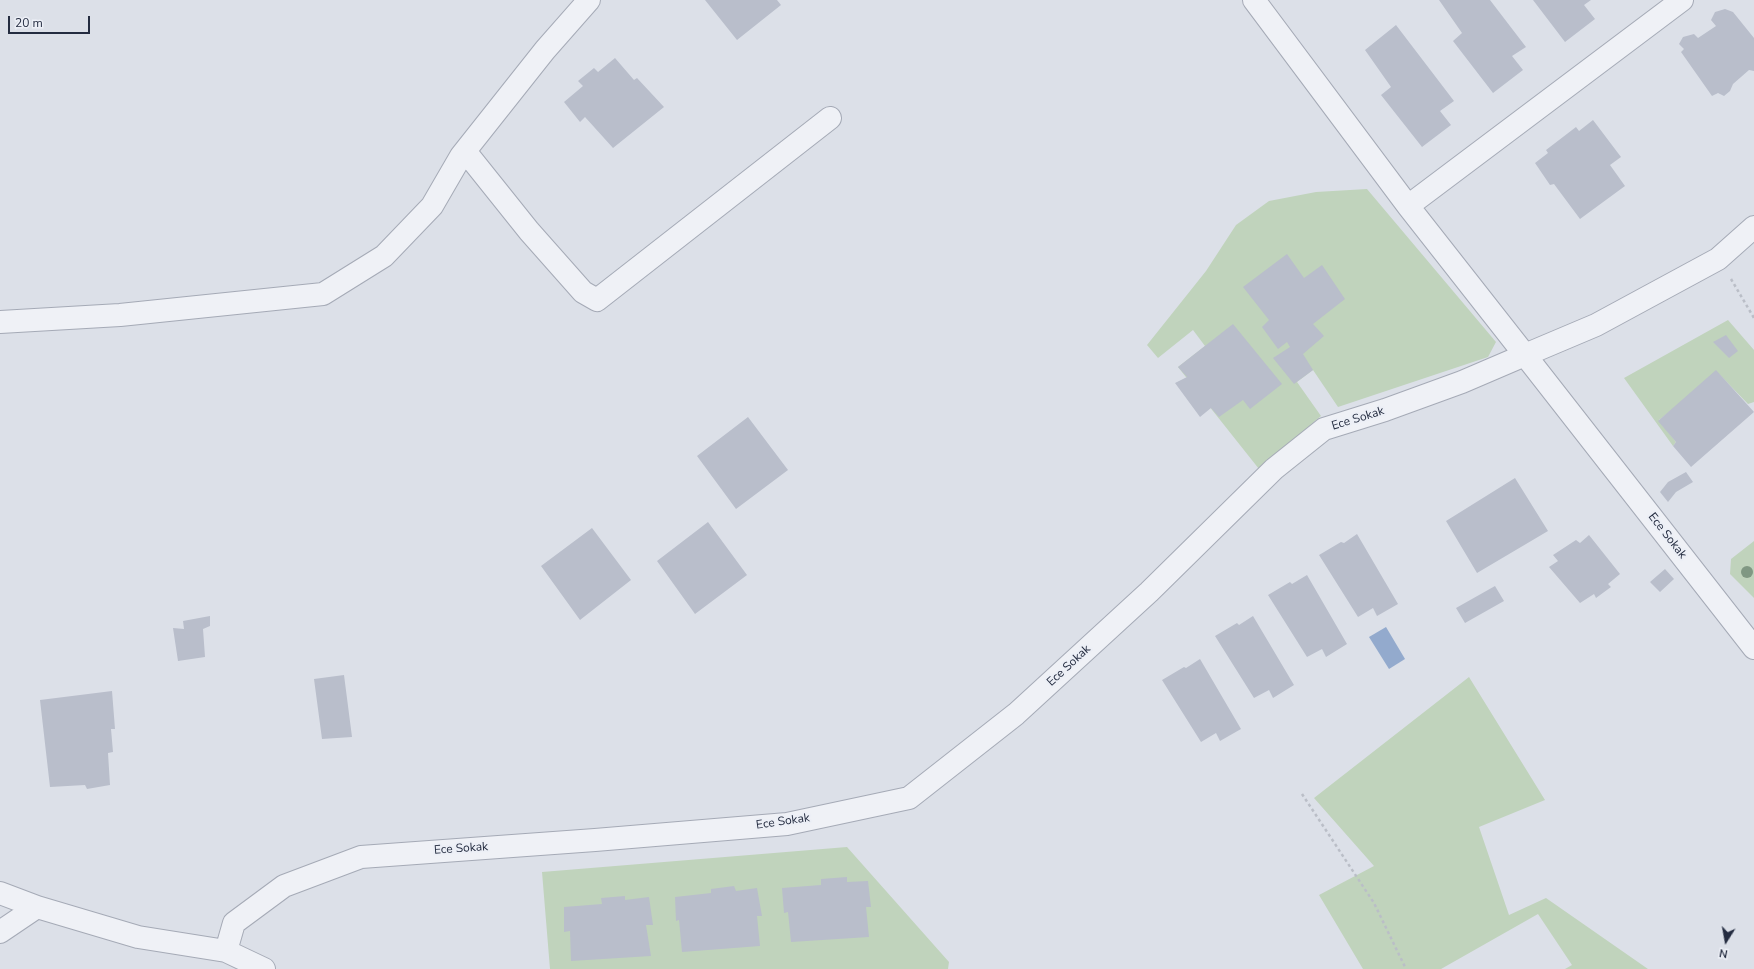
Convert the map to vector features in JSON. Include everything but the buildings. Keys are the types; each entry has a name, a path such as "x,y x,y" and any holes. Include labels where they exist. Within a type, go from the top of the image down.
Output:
{"street":[{"path":"0,322 120,315 323,294 384,256 432,206 465,152 545,50 589,0"},
{"path":"1254,0 1408,206 1524,355 1596,326 1718,259 1754,226"},
{"path":"1408,206 1682,0"},
{"path":"465,152 582,292 597,300 830,118"},
{"name":"Ece Sokak","path":"226,951 234,922 284,886 361,857 787,824 909,798 1016,714 1149,592 1274,469 1324,429 1399,405 1462,382 1524,355 1754,648"},
{"path":"0,893 37,907 138,937 226,951 264,969"},
{"path":"0,932 37,907"}],"path":[{"path":"1718,259 1754,318"},
{"path":"1302,794 1374,903 1406,969"}],"green space":[{"path":"1367,189 1496,342 1488,357 1338,407 1313,370 1297,382 1321,416 1259,469 1178,367 1205,346 1193,330 1158,358 1147,345 1206,271 1236,225 1269,201 1316,192"},
{"path":"1728,320 1754,350 1754,402 1748,404 1719,374 1659,420 1676,442 1673,446 1624,378"},
{"path":"1754,541 1754,598 1730,574 1731,559"},
{"path":"1469,677 1545,800 1479,827 1509,915 1546,898 1648,969 1565,969 1572,965 1538,914 1441,969 1363,969 1319,895 1374,866 1314,798"},
{"path":"847,847 949,962 948,969 550,969 542,872"}],"water":[{"path":"1386,627 1405,659 1389,669 1369,637"}]}
